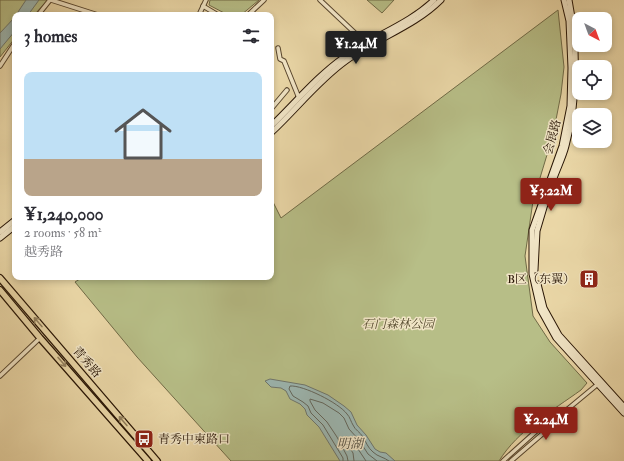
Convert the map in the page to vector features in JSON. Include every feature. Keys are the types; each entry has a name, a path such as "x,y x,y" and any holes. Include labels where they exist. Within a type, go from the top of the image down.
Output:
{"main road":[{"path":"274,130 330,74 346,61 365,46 426,8 434,0"},
{"path":"274,123 327,70 343,57 410,24 430,12 441,0"},
{"name":"会展路","path":"564,0 569,21 571,68 570,106 562,146 532,230 532,274 540,309 556,338 624,413"},
{"name":"会展路","path":"569,0 573,21 575,67 574,106 566,147 551,185 537,231 535,273 544,308 559,335 624,407"},
{"path":"0,232 12,222"},
{"path":"0,238 12,228"},
{"name":"青秀路","path":"0,278 157,461"},
{"name":"青秀路","path":"0,290 148,461"}],"street":[{"path":"41,12 51,0 89,12"},
{"path":"200,12 206,0"},
{"path":"251,12 264,0"},
{"path":"320,0 356,34 365,46"},
{"path":"203,6 213,12"},
{"path":"0,66 12,48"},
{"path":"278,48 280,59 284,61 299,98"},
{"path":"274,105 287,90"},
{"path":"0,376 40,338"},
{"path":"511,461 547,430 569,408 598,384"},
{"path":"503,461 543,424 569,408"}],"green space":[{"path":"0,0 48,0 37,12 12,12 12,42 0,57"},
{"path":"210,0 259,0 245,12 222,12 209,5"},
{"path":"367,0 394,0 382,13"},
{"name":"石门森林公园","path":"558,10 564,67 561,94 553,135 533,201 525,256 533,316 550,342 587,383 581,390 526,430 499,461 231,461 137,357 75,282 78,280 274,280 274,204 281,218"}],"water":[{"path":"26,0 39,0 30,12 18,12"},
{"path":"12,20 12,35 0,49 0,33"},
{"name":"明湖","path":"270,379 305,385 328,395 351,412 357,425 375,449 386,453 395,461 340,461 319,427 307,415 305,409 300,404 290,399 286,391 281,388 271,387 265,381"}],"place":[{"name":"B区（东翼）","path":"589,279"},
{"name":"青秀中柬路口","path":"144,439"}]}
